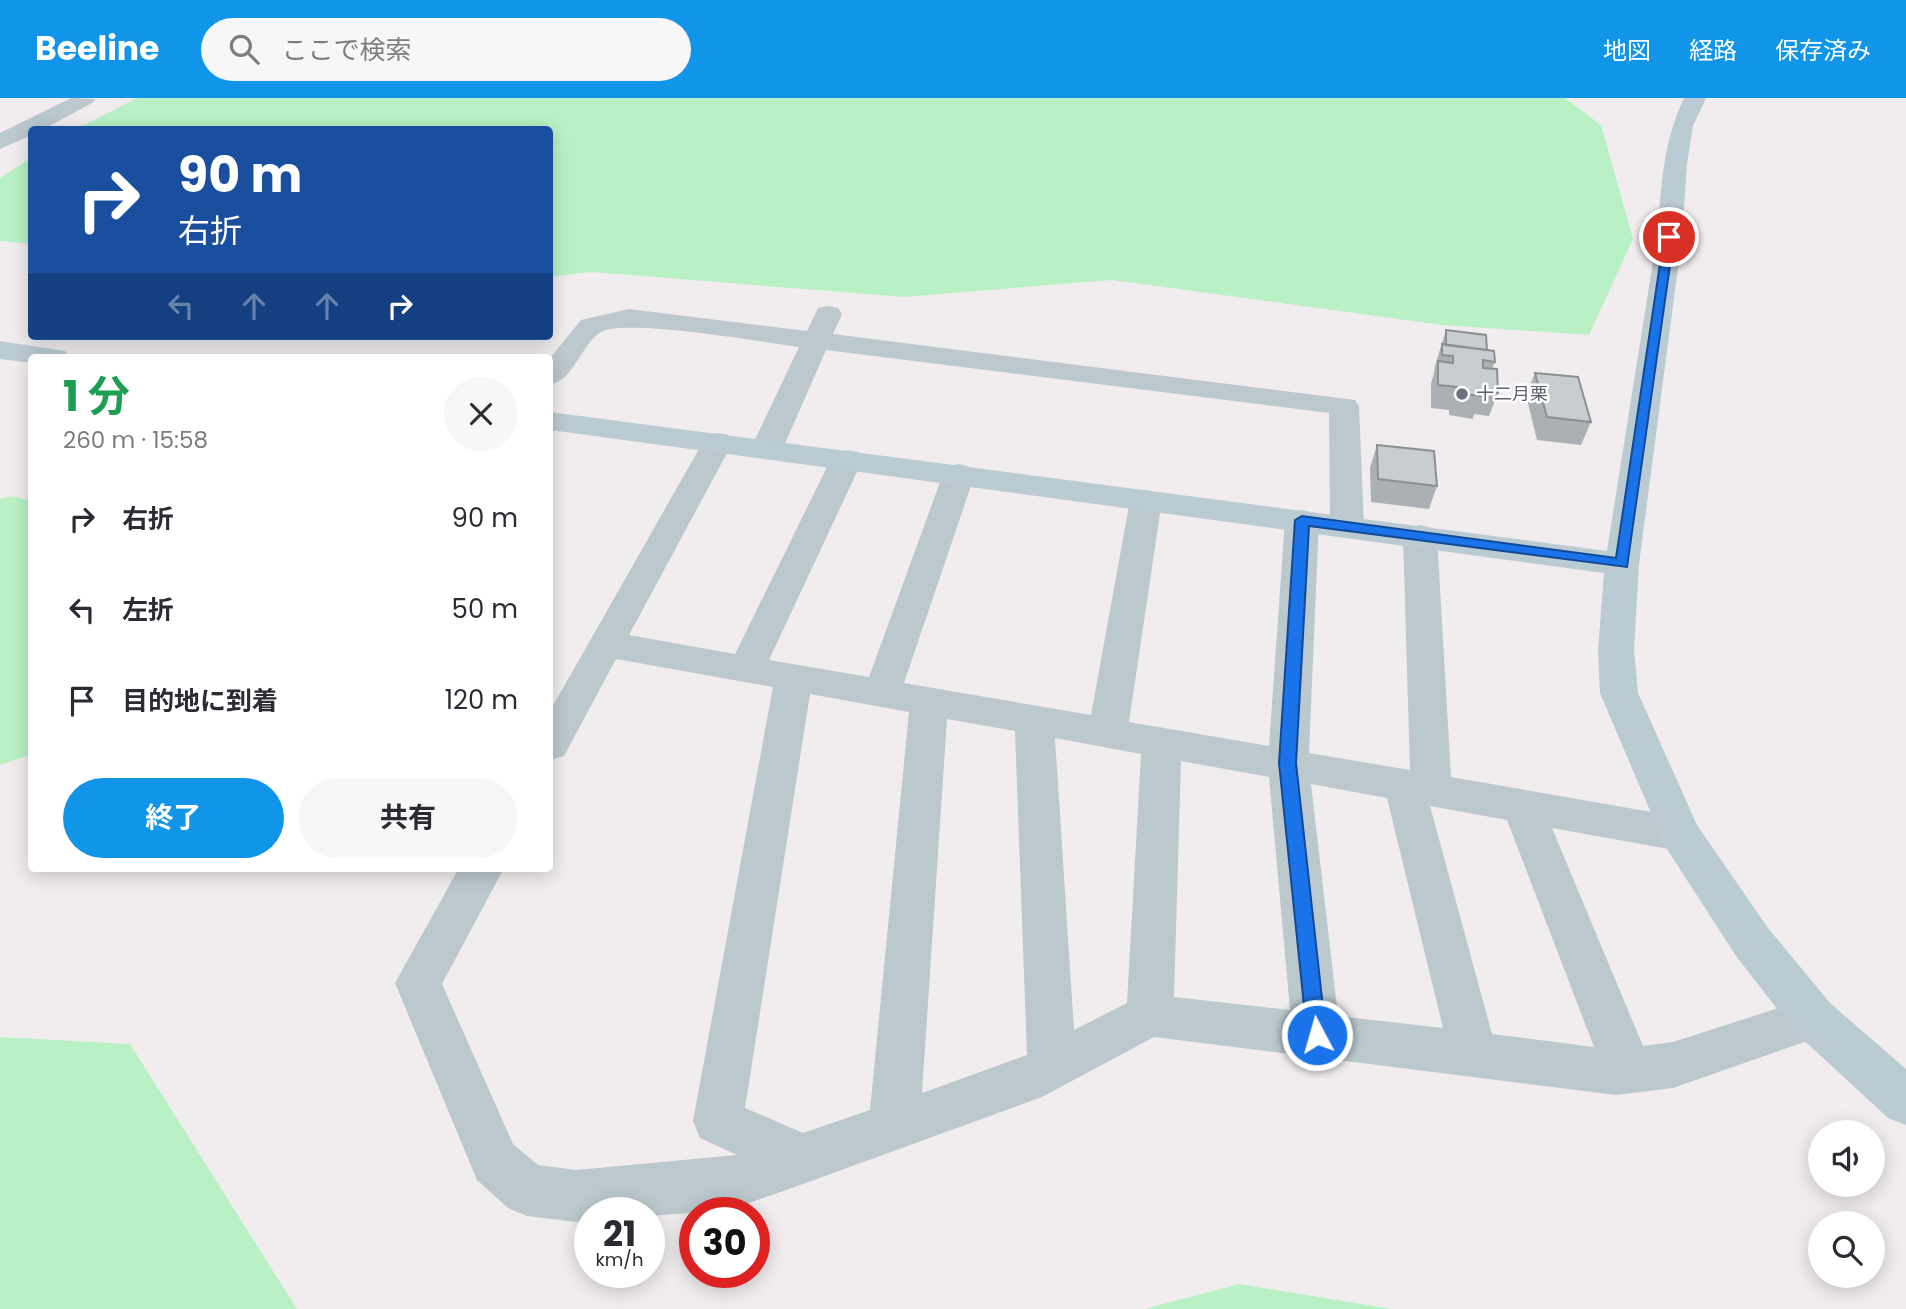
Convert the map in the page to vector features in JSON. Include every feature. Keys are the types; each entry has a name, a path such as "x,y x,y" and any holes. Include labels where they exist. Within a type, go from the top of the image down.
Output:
{"street":[{"path":"1695,98 1682,126 1675,163 1669,237 1622,564 1616,650 1619,693 1680,834 1752,943 1813,1017 1906,1101"},
{"path":"32,126 85,99"},
{"path":"0,142 28,128"},
{"path":"553,372 591,326 629,317 822,327 1343,406 1347,526"},
{"path":"767,448 822,327"},
{"path":"0,350 31,354"},
{"path":"553,421 1622,564"},
{"path":"553,739 718,442"},
{"path":"746,669 847,459"},
{"path":"882,692 959,474"},
{"path":"1108,731 1146,500"},
{"path":"1302,520 1288,763 1317,1035"},
{"path":"1420,536 1418,787 1473,1053"},
{"path":"605,644 1680,834"},
{"path":"794,677 718,1121 803,1159"},
{"path":"894,1127 929,701"},
{"path":"1034,719 1052,1067"},
{"path":"1150,1015 1161,741"},
{"path":"1521,806 1628,1070"},
{"path":"480,872 418,983 495,1162 527,1190 576,1196 729,1184 1025,1081 1150,1015 1616,1072 1673,1065 1813,1017"}],"green space":[{"path":"137,98 1565,98 1601,125 1633,239 1589,335 1442,325 1112,280 904,297 591,272 553,277 553,126 82,126"},
{"path":"28,160 28,244 0,241 0,178"},
{"path":"11,496 28,500 28,755 0,765 0,499"},
{"path":"0,1037 130,1044 297,1309 0,1309"},
{"path":"1239,1284 1392,1309 1144,1309"}],"building":[{"path":"1446,330 1486,335 1487,350 1446,345"},
{"path":"1442,344 1494,351 1495,362 1483,360 1483,368 1497,369 1498,393 1480,391 1481,396 1456,393 1457,387 1438,385 1438,361 1453,363 1453,356 1442,355"},
{"path":"1535,373 1578,377 1591,422 1547,417"},
{"path":"1377,445 1434,451 1437,486 1378,479"}],"place":[{"name":"十二月栗","path":"1462,394"}],"route":[{"path":"1317,1035 1288,763 1302,520 1622,564 1669,237"}]}
